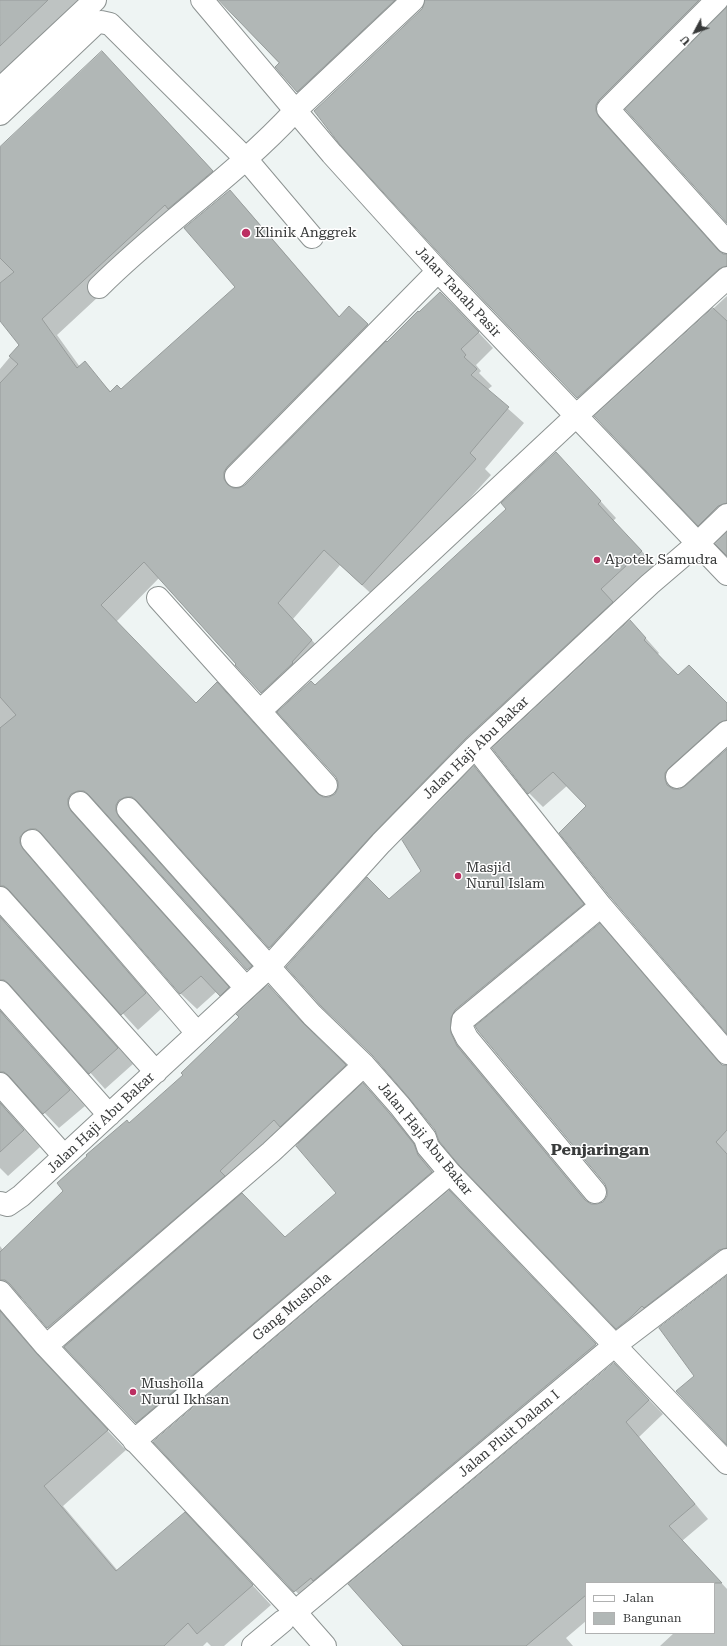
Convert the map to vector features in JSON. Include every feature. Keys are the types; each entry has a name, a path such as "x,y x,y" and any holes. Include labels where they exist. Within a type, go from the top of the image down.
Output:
{"street":[{"path":"0,89 95,0"},
{"name":"Jalan Tanah Pasir","path":"202,0 295,111 438,271 727,574"},
{"path":"100,286 126,260 246,159 279,129 295,111 413,0"},
{"path":"717,0 608,109 727,242"},
{"path":"0,114 96,24 101,22 110,24 246,159 312,237"},
{"path":"236,476 438,271"},
{"path":"260,711 576,416 727,278"},
{"name":"Jalan Haji Abu Bakar","path":"0,1203 8,1205 21,1196 246,988 268,967 381,843 475,747 650,584 698,544 727,515"},
{"path":"158,598 326,785"},
{"path":"677,777 727,732"},
{"path":"475,747 602,906 727,1053"},
{"path":"80,803 246,988"},
{"path":"128,809 268,967"},
{"path":"32,842 197,1033"},
{"path":"0,898 156,1072"},
{"path":"596,1192 467,1038 462,1028 463,1020 602,906"},
{"name":"Jalan Haji Abu Bakar","path":"268,967 312,1014 364,1065 404,1111 425,1138 428,1147 450,1173 727,1463"},
{"path":"0,992 109,1115"},
{"path":"46,1346 271,1152 364,1065"},
{"path":"0,1084 64,1156"},
{"name":"Gang Mushola","path":"134,1441 450,1173"},
{"name":"Jalan Pluit Dalam I","path":"253,1646 614,1346 727,1260"},
{"path":"0,1292 46,1346 134,1441 289,1616 325,1646"}],"building":[{"path":"0,0 48,0 0,46"},
{"path":"219,0 395,0 297,92 275,67 279,63"},
{"path":"425,0 699,0 599,100 596,105 596,111 599,117 718,250 723,254 727,254 727,266 719,269 577,398 447,262 341,146 314,111 422,9"},
{"path":"727,7 727,223 625,109"},
{"path":"102,51 213,171 168,209 165,205 42,319 77,368 85,361 110,392 117,385 121,389 235,287 184,228 230,190 339,317 349,306 368,324 227,467 224,472 224,479 228,485 233,488 239,488 245,485 386,341 387,342 418,311 419,312 440,292 479,332 461,349 466,355 464,357 477,369 471,375 509,407 470,453 476,459 362,585 324,550 278,603 312,640 292,662 293,663 261,693 144,562 101,605 196,703 217,682 317,793 323,797 329,797 335,794 338,788 336,777 277,712 311,681 315,685 506,509 501,503 556,452 601,501 598,504 642,551 601,589 613,602 466,738 372,835 269,948 137,801 132,797 126,797 119,800 116,805 116,811 119,817 252,966 247,970 89,795 84,791 78,791 71,794 68,799 68,805 71,811 229,987 220,996 201,976 180,994 41,833 36,829 30,829 24,832 20,837 20,843 23,849 146,993 121,1015 9,890 4,886 0,886 0,728 16,715 0,697 0,383 18,364 9,356 19,345 0,321 0,283 14,272 0,258 0,147"},
{"path":"713,308 727,321 727,503 718,506 698,526 594,416"},
{"path":"727,532 727,556 715,544"},
{"path":"630,620 646,638 644,640 678,675 689,665 727,703 727,720 719,723 669,768 665,773 665,779 667,785 673,789 680,789 727,749 727,1034 611,898 559,833 586,806 553,772 528,794 492,748"},
{"path":"474,766 584,904 455,1010 451,1018 451,1033 457,1046 585,1200 591,1204 603,1202 607,1196 605,1184 475,1026 600,923 718,1061 722,1065 727,1065 727,1130 716,1142 727,1154 727,1248 719,1250 644,1308 642,1306 616,1329 459,1165 439,1141 435,1130 373,1056 321,1006 286,967 367,877 389,899 421,871 402,840"},
{"path":"0,917 118,1048 89,1074 9,984 4,980 0,980"},
{"path":"268,985 303,1023 346,1065 280,1127 274,1120 220,1171 225,1176 47,1328 10,1284 5,1280 0,1280 0,1252 63,1191 57,1183 87,1156 86,1155 127,1120 129,1123 183,1075 181,1073 239,1017 236,1014"},
{"path":"0,1011 70,1090 43,1114 9,1076 4,1072 0,1072"},
{"path":"363,1083 414,1144 418,1155 432,1172 136,1423 64,1347 242,1193 285,1237 336,1193 296,1146"},
{"path":"0,1103 24,1130 0,1152"},
{"path":"449,1190 596,1344 313,1581 311,1578 294,1592 153,1442"},
{"path":"727,1276 727,1445 676,1391 694,1376 659,1328"},
{"path":"0,1311 37,1354 108,1430 44,1486 116,1571 185,1512 253,1585 197,1634 188,1623 164,1646 0,1646"},
{"path":"614,1363 649,1400 626,1422 695,1504 669,1526 722,1583 585,1582 585,1596 526,1646 403,1646 348,1584"}],"place":[{"name":"Klinik Anggrek","path":"246,233"},
{"name":"Apotek Samudra","path":"597,560"},
{"name":"Masjid Nurul Islam","path":"458,876"},
{"name":"Musholla Nurul Ikhsan","path":"133,1392"}],"district":[{"name":"Penjaringan","path":"600,1150"}]}
